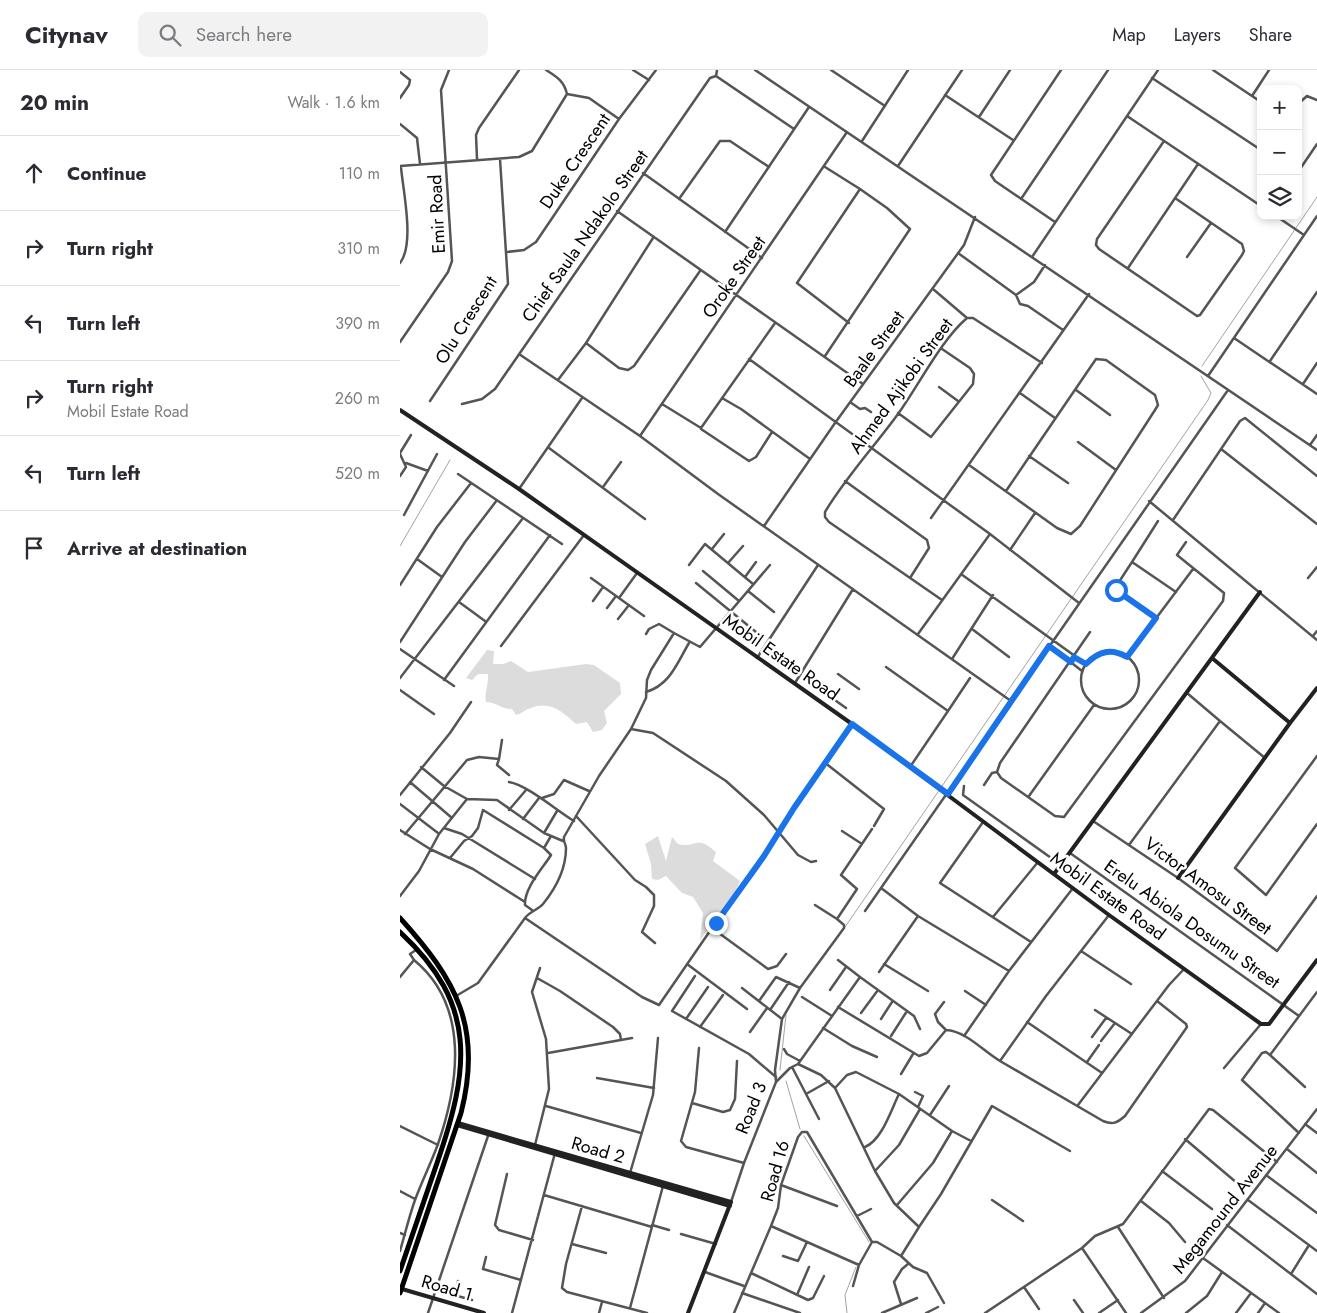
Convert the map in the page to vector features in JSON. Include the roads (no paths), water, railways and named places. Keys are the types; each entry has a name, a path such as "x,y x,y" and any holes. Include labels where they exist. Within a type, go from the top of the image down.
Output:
{"highway":[{"path":"400,918 439,964 456,996 465,1025 469,1060 466,1093 458,1124 401,1291"},
{"path":"400,932 434,970 453,1007 459,1032 461,1064 454,1113 401,1268"},
{"path":"410,942 416,936"}],"street":[{"name":"Emir Road","path":"400,342 448,272 452,261 441,90 449,70"},
{"path":"477,159 476,135 479,128 518,70"},
{"path":"400,263 407,250 400,166 519,157 532,151 567,94 565,86 560,79 546,70"},
{"path":"633,70 649,80"},
{"name":"Duke Crescent","path":"507,252 524,250 536,242 619,119 656,70"},
{"path":"717,70 716,76 794,129"},
{"path":"755,70 1089,294 1317,450"},
{"path":"831,70 884,106"},
{"path":"862,141 908,70"},
{"path":"898,166 962,70"},
{"path":"978,117 1010,70"},
{"path":"1055,222 991,177 1013,140 1060,70"},
{"path":"1021,199 1108,70"},
{"path":"1032,257 1158,70"},
{"path":"1213,70 1257,99"},
{"path":"1252,96 1269,70"},
{"path":"400,72 410,80 409,85 400,98"},
{"name":"Chief Saula Ndakolo Street","path":"462,404 482,399 491,394 710,78 716,76"},
{"path":"1152,78 1257,147"},
{"path":"567,94 589,98 619,119"},
{"path":"945,95 1013,140"},
{"path":"1302,100 1307,96 1317,100"},
{"path":"725,232 809,107"},
{"path":"1127,116 1257,203"},
{"path":"400,124 417,138 420,164"},
{"name":"Oroke Street","path":"640,436 825,167 847,132"},
{"path":"679,199 720,141 730,141 769,167"},
{"path":"1164,141 1096,242 1099,250 1197,316 1200,315 1244,251 1242,244 1175,198"},
{"path":"1302,166 1317,144"},
{"name":"Olu Crescent","path":"430,401 508,284 500,159"},
{"path":"1128,269 1198,164"},
{"path":"825,167 887,208 910,228 825,356"},
{"path":"643,173 762,258"},
{"path":"849,322 797,283 860,189"},
{"path":"400,210 405,209"},
{"path":"617,211 863,384"},
{"path":"1208,376 1317,216"},
{"name":"Baale Street","path":"764,526 850,402 933,290 970,234 975,217"},
{"path":"1282,220 1304,236"},
{"path":"1188,257 1211,223"},
{"path":"558,380 586,343 653,237"},
{"path":"958,253 1016,295 1020,304 1028,306 1064,330"},
{"path":"1016,295 1034,282 1045,265"},
{"path":"586,343 619,368 628,370 634,366 700,271"},
{"path":"933,290 967,318"},
{"path":"1270,361 1317,292"},
{"path":"931,518 1089,294"},
{"name":"Ahmed Ajikobi Street","path":"910,578 825,518 825,512 845,481 872,449 942,349 967,318 973,318 1042,363"},
{"path":"701,428 775,322"},
{"path":"1234,338 1317,394"},
{"path":"898,413 931,437 973,384 974,374 970,368 942,349"},
{"path":"518,354 640,436 818,565 1011,700"},
{"path":"969,465 1064,532 1071,534 1080,526 1158,405 1155,395 1106,360 1096,359 1006,491"},
{"path":"749,360 990,534 1079,603"},
{"path":"1303,384 1317,363"},
{"path":"939,387 958,401"},
{"path":"1076,390 1110,414"},
{"path":"865,911 948,794 1148,501 1228,390"},
{"path":"1020,393 1055,418"},
{"path":"519,489 583,397"},
{"path":"722,398 810,459"},
{"path":"850,402 860,409 865,408 871,412"},
{"path":"662,404 749,461 756,457 772,432"},
{"name":"Mobil Estate Road","path":"400,410 519,489 852,724 1109,915 1261,1024"},
{"path":"1173,520 1240,421 1245,418 1317,476"},
{"path":"411,435 400,453 406,463 428,470"},
{"path":"1310,445 1317,435"},
{"path":"1078,442 1116,470"},
{"path":"549,448 645,519"},
{"path":"1221,449 1317,524"},
{"path":"404,514 437,454"},
{"path":"1030,456 1068,483"},
{"path":"603,488 621,462"},
{"path":"400,476 404,472 406,463"},
{"path":"458,474 562,544"},
{"path":"845,481 929,543 929,548 910,578 942,600"},
{"path":"400,585 438,527 471,483"},
{"path":"400,642 465,542 498,500"},
{"path":"1148,501 1317,640"},
{"path":"1010,550 1036,513"},
{"path":"400,678 416,660 524,518"},
{"path":"1156,618 1115,588 1158,521"},
{"path":"712,549 724,534"},
{"path":"918,634 990,534"},
{"path":"444,680 485,621 550,535"},
{"path":"501,646 584,535"},
{"path":"997,772 1001,778 1030,796 1055,816 1064,817 1223,601 1224,593 1177,555 1186,542"},
{"path":"689,565 703,545 712,549 753,584"},
{"path":"728,563 742,546"},
{"path":"418,559 442,576"},
{"path":"745,577 756,562"},
{"path":"1132,562 1176,592"},
{"path":"646,634 651,627 659,624 689,643 700,647 770,565"},
{"path":"757,658 818,565"},
{"path":"1308,578 1317,568"},
{"path":"1127,657 1192,569"},
{"path":"703,571 739,601"},
{"path":"607,608 637,573"},
{"path":"961,574 993,595 1048,635 1074,657 1086,664"},
{"path":"591,578 644,616"},
{"path":"696,583 756,632"},
{"path":"593,601 603,587"},
{"path":"794,684 853,589"},
{"path":"748,590 774,612"},
{"path":"1054,874 1260,592"},
{"path":"952,659 993,595"},
{"path":"459,602 485,621"},
{"path":"618,619 628,605"},
{"path":"972,629 1009,657"},
{"path":"1312,636 1317,631"},
{"path":"984,785 992,774 997,772 1000,763 1090,632"},
{"path":"456,996 478,983 525,918 532,910 542,905 563,874 566,847 564,841 589,791 631,729 642,708 647,680 651,670 674,633"},
{"path":"646,692 659,687 667,680 689,643"},
{"path":"1049,646 1082,672"},
{"path":"400,649 454,686"},
{"path":"1111,651 1127,657 1138,673 1138,682 1134,696 1123,706 1114,709 1094,705 1083,692 1081,684 1082,672 1086,664 1094,656 1102,652 1111,651"},
{"path":"1212,658 1290,723"},
{"path":"886,667 948,711"},
{"path":"838,674 859,689"},
{"path":"910,767 970,678"},
{"path":"400,690 434,714"},
{"path":"1178,878 1316,690"},
{"path":"824,693 846,708"},
{"path":"1187,693 1265,758"},
{"path":"400,795 450,733 471,702"},
{"path":"1030,796 1094,705"},
{"path":"1130,845 1220,721"},
{"path":"525,918 656,1004 663,1002 824,762 852,724"},
{"path":"631,729 653,733 726,781 764,815 798,855 811,862 816,861"},
{"path":"502,740 497,765 509,775"},
{"path":"1317,756 1236,868 1266,895 1317,824"},
{"path":"405,834 467,760 479,757 499,759"},
{"path":"824,762 883,808 884,811 841,875 857,889 837,919"},
{"path":"421,767 444,786 467,799 492,798 544,833 564,841"},
{"path":"523,819 540,798 554,794 564,780 589,791"},
{"path":"410,782 431,802 452,818"},
{"path":"509,782 520,784 557,811 574,820"},
{"path":"964,786 963,794 1061,865"},
{"path":"509,810 526,790"},
{"path":"400,896 419,871 439,834 467,799"},
{"path":"400,804 439,834"},
{"path":"450,858 464,840 469,838 478,828 483,810 552,855 535,880 525,902"},
{"path":"544,833 557,811"},
{"path":"576,816 634,880 646,886 654,895 654,906 642,932 655,944"},
{"path":"984,821 940,883 1031,942"},
{"name":"Victor Amosu Street","path":"1093,821 1178,878 1277,951 1317,896"},
{"path":"444,828 469,838 535,880"},
{"path":"400,830 430,848 474,869 525,902 525,905 532,910"},
{"path":"842,830 862,844"},
{"path":"544,848 551,836"},
{"name":"Erelu Abiola Dosumu Street","path":"1070,853 1299,1016"},
{"path":"993,917 1038,862"},
{"path":"881,888 918,916 1009,971"},
{"path":"964,1036 1009,971 1073,888"},
{"path":"776,1082 782,1019 800,988 844,928 844,925 837,919 815,905"},
{"path":"1000,1061 1080,951 1109,915"},
{"path":"879,972 918,916"},
{"path":"712,928 768,969 777,966 786,954"},
{"path":"400,1251 415,1199 438,1145 455,1083 454,1035 449,1013 433,981 410,954 417,949"},
{"path":"1080,951 1132,984"},
{"path":"400,977 414,960"},
{"path":"838,960 916,1017 920,1029"},
{"path":"1224,1068 1261,1024 1269,1024 1317,960"},
{"path":"687,964 747,1008"},
{"path":"884,964 928,991"},
{"path":"830,990 846,967"},
{"path":"535,1145 549,1089 548,1053 532,992 540,968"},
{"path":"1078,1105 1156,1001 1184,969"},
{"path":"695,976 672,1009 673,1013 755,1059 776,1077"},
{"path":"759,1001 776,977 800,988"},
{"path":"860,977 798,1064 810,1068 829,1081 835,1088 876,1171 897,1206 919,1227"},
{"path":"536,978 560,991 613,1027 620,1034 621,1040"},
{"path":"750,1032 789,982"},
{"path":"686,1020 708,987"},
{"path":"742,988 782,1019"},
{"path":"861,1013 878,990"},
{"path":"965,991 986,1005"},
{"path":"1270,1055 1316,994"},
{"path":"700,1027 723,995"},
{"path":"802,997 832,1016"},
{"path":"881,1019 893,1001"},
{"path":"944,1002 935,1014 938,1022 946,1030 964,1036 1000,1061 1111,1124 1125,1116 1187,1027 1186,1024 1156,1001"},
{"path":"838,1007 913,1054 923,1056 946,1030"},
{"path":"1094,1010 1132,1034"},
{"path":"892,1036 907,1011"},
{"path":"1092,1037 1106,1018"},
{"path":"1027,1022 1102,1073"},
{"path":"1087,1062 1114,1023"},
{"path":"823,1028 852,1046 877,1056"},
{"path":"548,1053 632,1038"},
{"path":"630,1175 654,1088 658,1038"},
{"path":"699,1048 692,1103 682,1136 682,1144 744,1163"},
{"path":"784,1049 787,1054 800,1061"},
{"path":"1299,1133 1242,1080 1262,1053 1266,1052 1305,1087"},
{"path":"901,1074 913,1054"},
{"path":"692,1103 723,1112 730,1110 736,1099 737,1061"},
{"name":"Road 3","path":"688,1313 716,1244 744,1163 776,1082 798,1064"},
{"path":"792,1067 819,1119"},
{"path":"835,1088 847,1075 856,1072 899,1094 952,1131 971,1140"},
{"path":"597,1078 654,1088"},
{"path":"806,1094 829,1081"},
{"path":"930,1115 949,1086"},
{"path":"876,1171 899,1145 919,1108 922,1096 916,1092"},
{"path":"865,1147 880,1132 899,1094"},
{"path":"546,1106 641,1133"},
{"path":"902,1256 941,1194 992,1106 1070,1150"},
{"path":"985,1313 1082,1248 1095,1236 1118,1227 1141,1201 1185,1138 1206,1111 1211,1108 1277,1162"},
{"name":"Megamound Avenue","path":"1141,1313 1186,1282 1227,1225 1317,1109"},
{"name":"Road 2","path":"458,1124 730,1204"},
{"path":"1305,1124 1317,1133"},
{"path":"400,1126 438,1145"},
{"path":"897,1206 933,1163 952,1131"},
{"name":"Road 16","path":"734,1313 778,1208 781,1185 799,1134 802,1132 807,1132 872,1242"},
{"path":"428,1313 489,1133"},
{"name":"Road 2","path":"489,1133 535,1145 555,1153"},
{"path":"1185,1138 1237,1183"},
{"path":"1287,1149 1317,1173"},
{"path":"512,1313 555,1153"},
{"path":"1162,1171 1212,1209"},
{"path":"507,1174 495,1225 499,1230 533,1240"},
{"path":"1266,1175 1317,1213"},
{"path":"630,1308 663,1185"},
{"path":"781,1185 837,1206"},
{"path":"400,1191 415,1199"},
{"path":"544,1195 669,1230"},
{"path":"992,1200 1024,1221"},
{"path":"1248,1200 1317,1251"},
{"path":"1141,1201 1169,1223 1185,1242"},
{"path":"582,1206 562,1288 567,1292 647,1313"},
{"path":"857,1216 870,1209"},
{"path":"1227,1225 1317,1294"},
{"path":"771,1226 860,1265"},
{"path":"1118,1227 1164,1298"},
{"path":"400,1233 405,1235"},
{"path":"682,1234 716,1244"},
{"path":"784,1256 798,1261 807,1242"},
{"path":"853,1286 860,1265 872,1242 877,1242 902,1256 908,1264 927,1273 944,1303"},
{"path":"572,1244 606,1253"},
{"path":"1291,1274 1308,1245"},
{"path":"1082,1248 1126,1313"},
{"path":"484,1269 486,1257"},
{"path":"1203,1258 1279,1313"},
{"path":"901,1304 894,1282 902,1269 908,1264"},
{"path":"797,1295 809,1267"},
{"path":"479,1268 521,1280"},
{"path":"705,1272 744,1286"},
{"path":"1186,1313 1192,1311 1208,1296 1222,1272"},
{"path":"751,1273 811,1300 824,1276"},
{"path":"454,1295 458,1281"},
{"path":"1024,1287 1039,1309"},
{"path":"436,1290 472,1300"},
{"name":"Road 1","path":"401,1291 433,1298 469,1311 484,1313"},
{"path":"742,1293 800,1313"},
{"path":"1236,1313 1251,1293"},
{"path":"882,1313 917,1298"},
{"path":"1074,1300 1083,1313"},
{"path":"1099,1313 1118,1300"},
{"path":"599,1313 602,1302"},
{"path":"1258,1313 1265,1303"},
{"path":"926,1313 938,1307"}],"waterway":[{"path":"1202,366 1317,197"},
{"path":"845,927 1208,400 1211,393 1201,376"},
{"path":"400,546 450,460"},
{"path":"780,1070 786,1015"},
{"path":"786,1081 800,1129"},
{"path":"804,1136 869,1242"},
{"path":"847,1313 845,1295 856,1267"}]}
